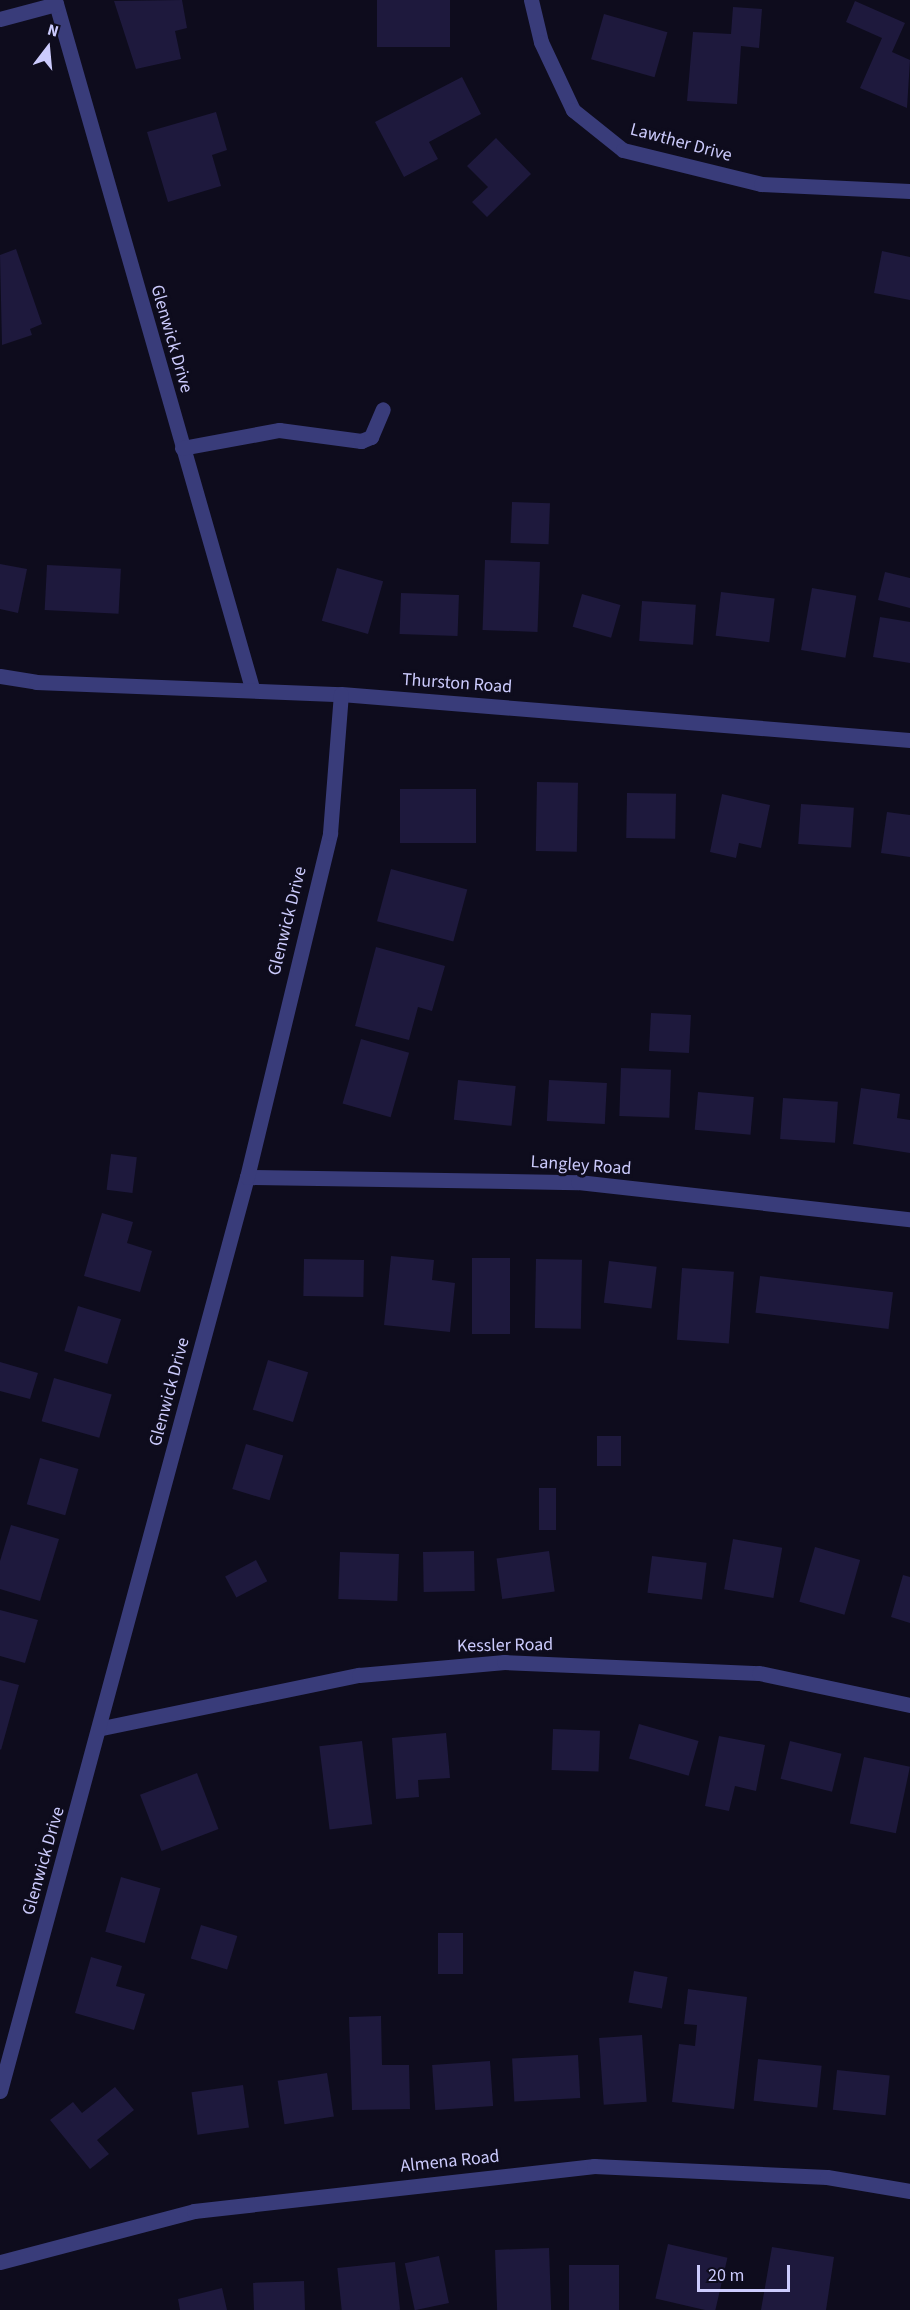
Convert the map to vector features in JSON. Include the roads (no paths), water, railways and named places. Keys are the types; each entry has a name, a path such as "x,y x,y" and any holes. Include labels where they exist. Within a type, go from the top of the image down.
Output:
{"street":[{"name":"Lawther Drive","path":"531,0 541,42 573,110 623,150 761,184 910,191"},
{"path":"0,19 55,2"},
{"name":"Glenwick Drive","path":"55,2 252,688"},
{"path":"182,448 279,430 361,441 371,437 383,409"},
{"name":"Thurston Road","path":"0,676 36,682 252,688 341,694 910,740"},
{"name":"Glenwick Drive","path":"0,2091 102,1728 247,1177 330,833 341,694"},
{"name":"Langley Road","path":"247,1177 578,1182 910,1219"},
{"name":"Kessler Road","path":"102,1728 359,1676 504,1662 759,1673 910,1705"},
{"name":"Almena Road","path":"0,2262 194,2211 594,2166 803,2175 910,2192"}]}
